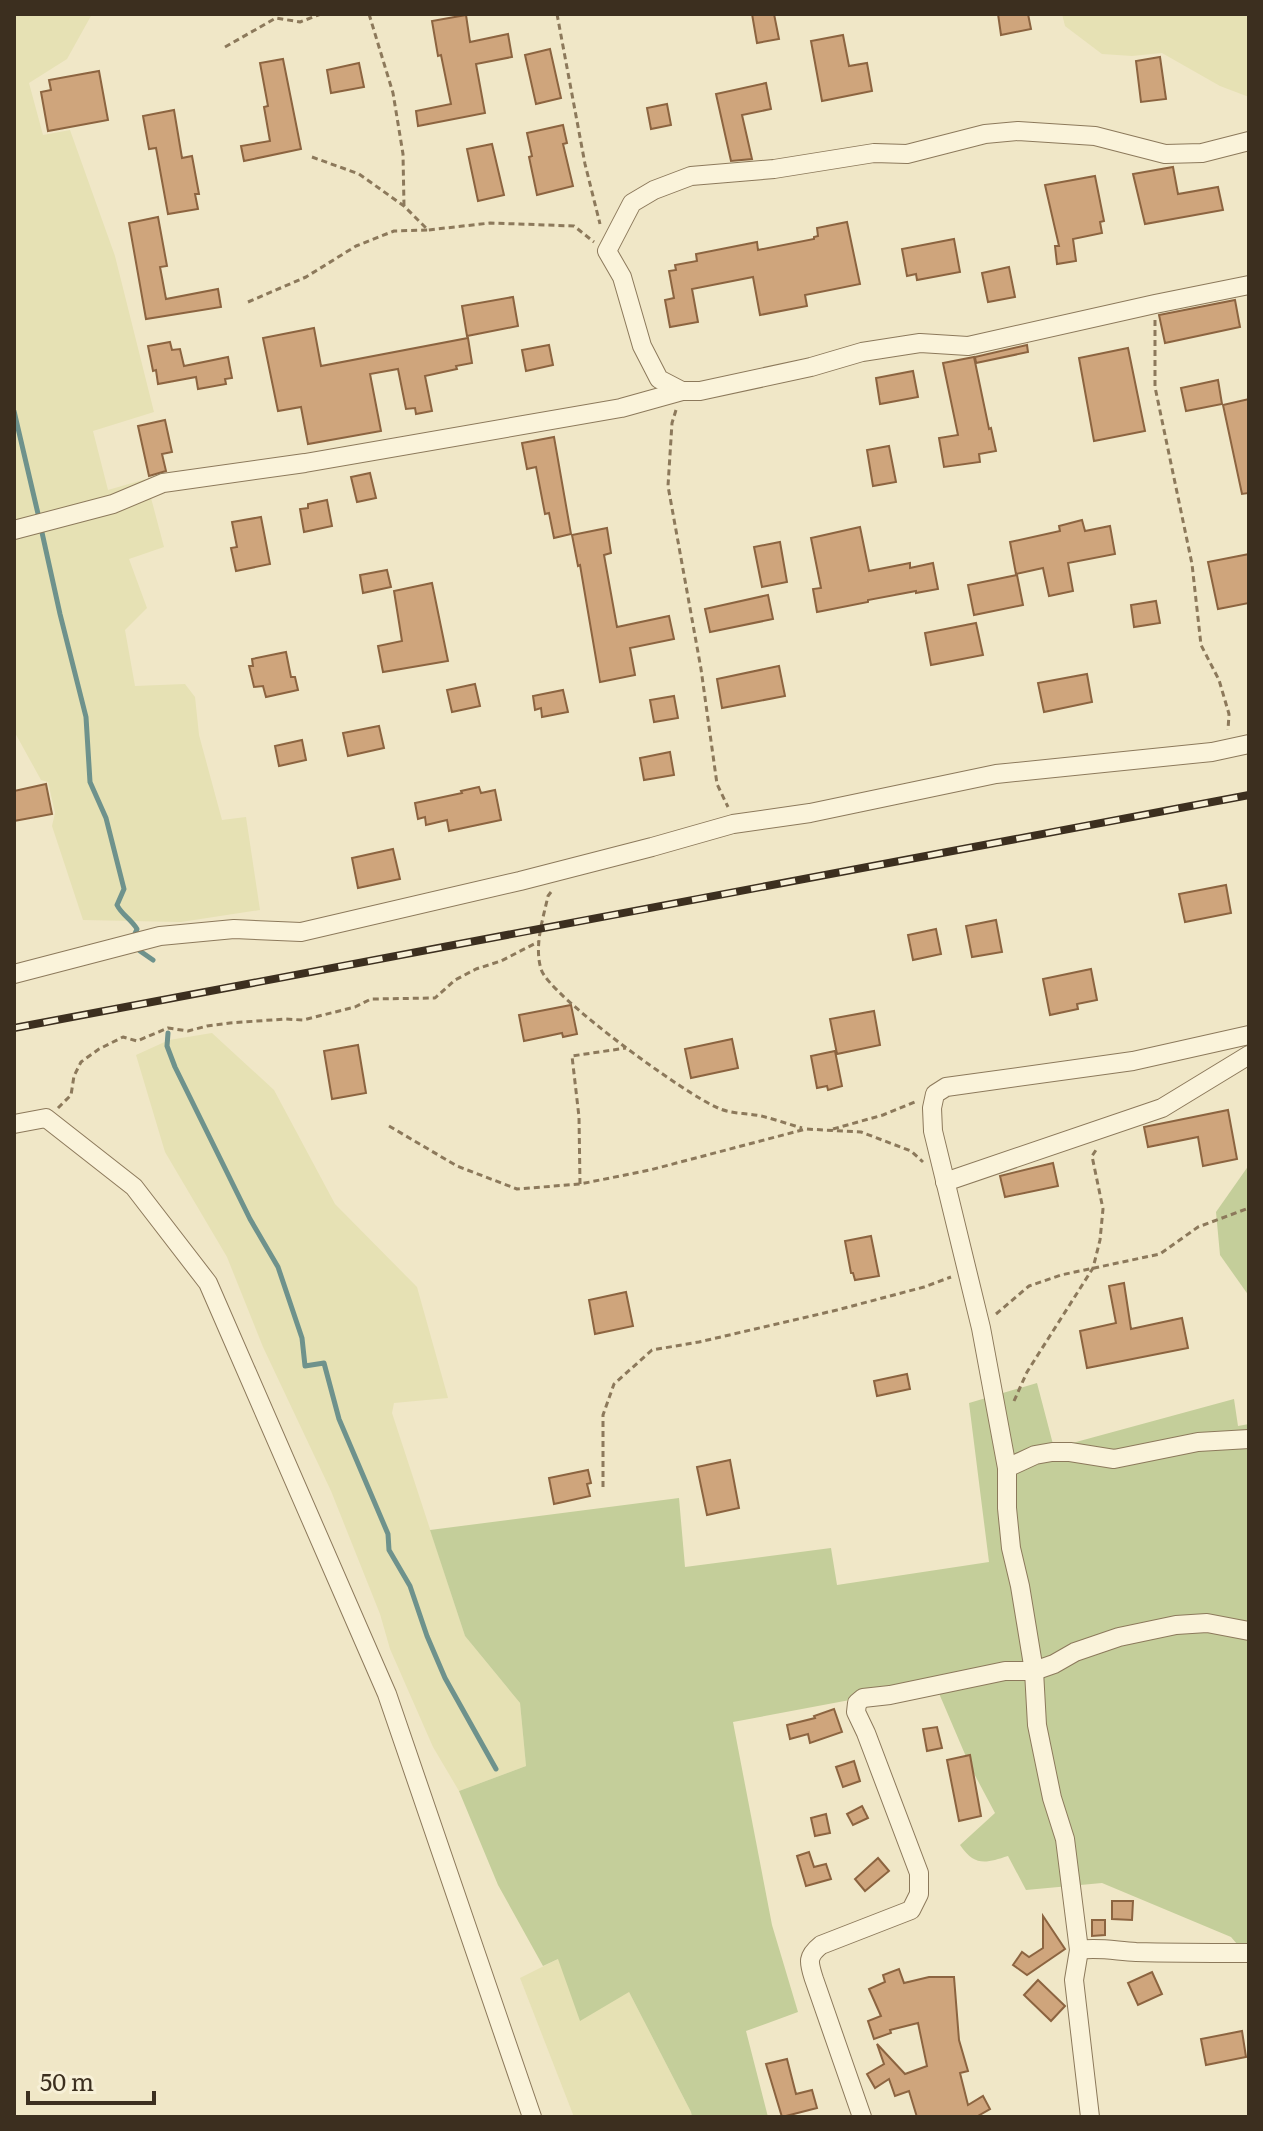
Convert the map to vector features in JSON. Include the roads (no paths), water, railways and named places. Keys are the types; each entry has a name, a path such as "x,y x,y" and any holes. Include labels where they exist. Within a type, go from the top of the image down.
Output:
{"street":[{"path":"682,391 659,379 642,346 622,277 607,251 632,203 654,190 691,176 774,169 874,153 907,154 985,134 1018,131 1095,136 1165,154 1202,153 1249,141"},
{"path":"23,528 113,504 163,483 305,463 621,408 682,391 700,391 811,367 862,352 920,343 968,346 1249,285"},
{"path":"14,974 160,936 234,929 301,932 565,869 733,824 810,813 996,774 1212,752 1249,744"},
{"path":"1090,2117 1074,1980 1079,1950 1065,1839 1052,1798 1037,1725 1034,1671 1011,1548 1007,1468 981,1328 933,1131 932,1108 935,1094 946,1087 1133,1061 1249,1035"},
{"path":"945,1182 1162,1108 1249,1055"},
{"path":"14,1124 46,1118 134,1187 208,1283 387,1694 532,2117"},
{"path":"1007,1468 1035,1455 1052,1452 1114,1459 1198,1442 1249,1439"},
{"path":"862,2117 809,1964 812,1952 821,1945 911,1910 919,1894 919,1873 856,1712 857,1703 863,1698 1005,1671 1034,1671 1075,1652 1119,1637 1176,1625 1207,1623 1249,1631"},
{"path":"1079,1950 1249,1953"}],"waterway":[{"path":"14,411 39,518"},
{"path":"41,528 86,717 90,782 106,818 124,889 117,905 137,929 134,936"},
{"path":"136,945 153,960"},
{"path":"168,1033 167,1046 175,1067 250,1219 278,1267 302,1338 305,1366 324,1363 339,1419 388,1534 389,1550 410,1586 445,1678 496,1769"}],"railway":[{"path":"14,1028 1249,795"}]}
